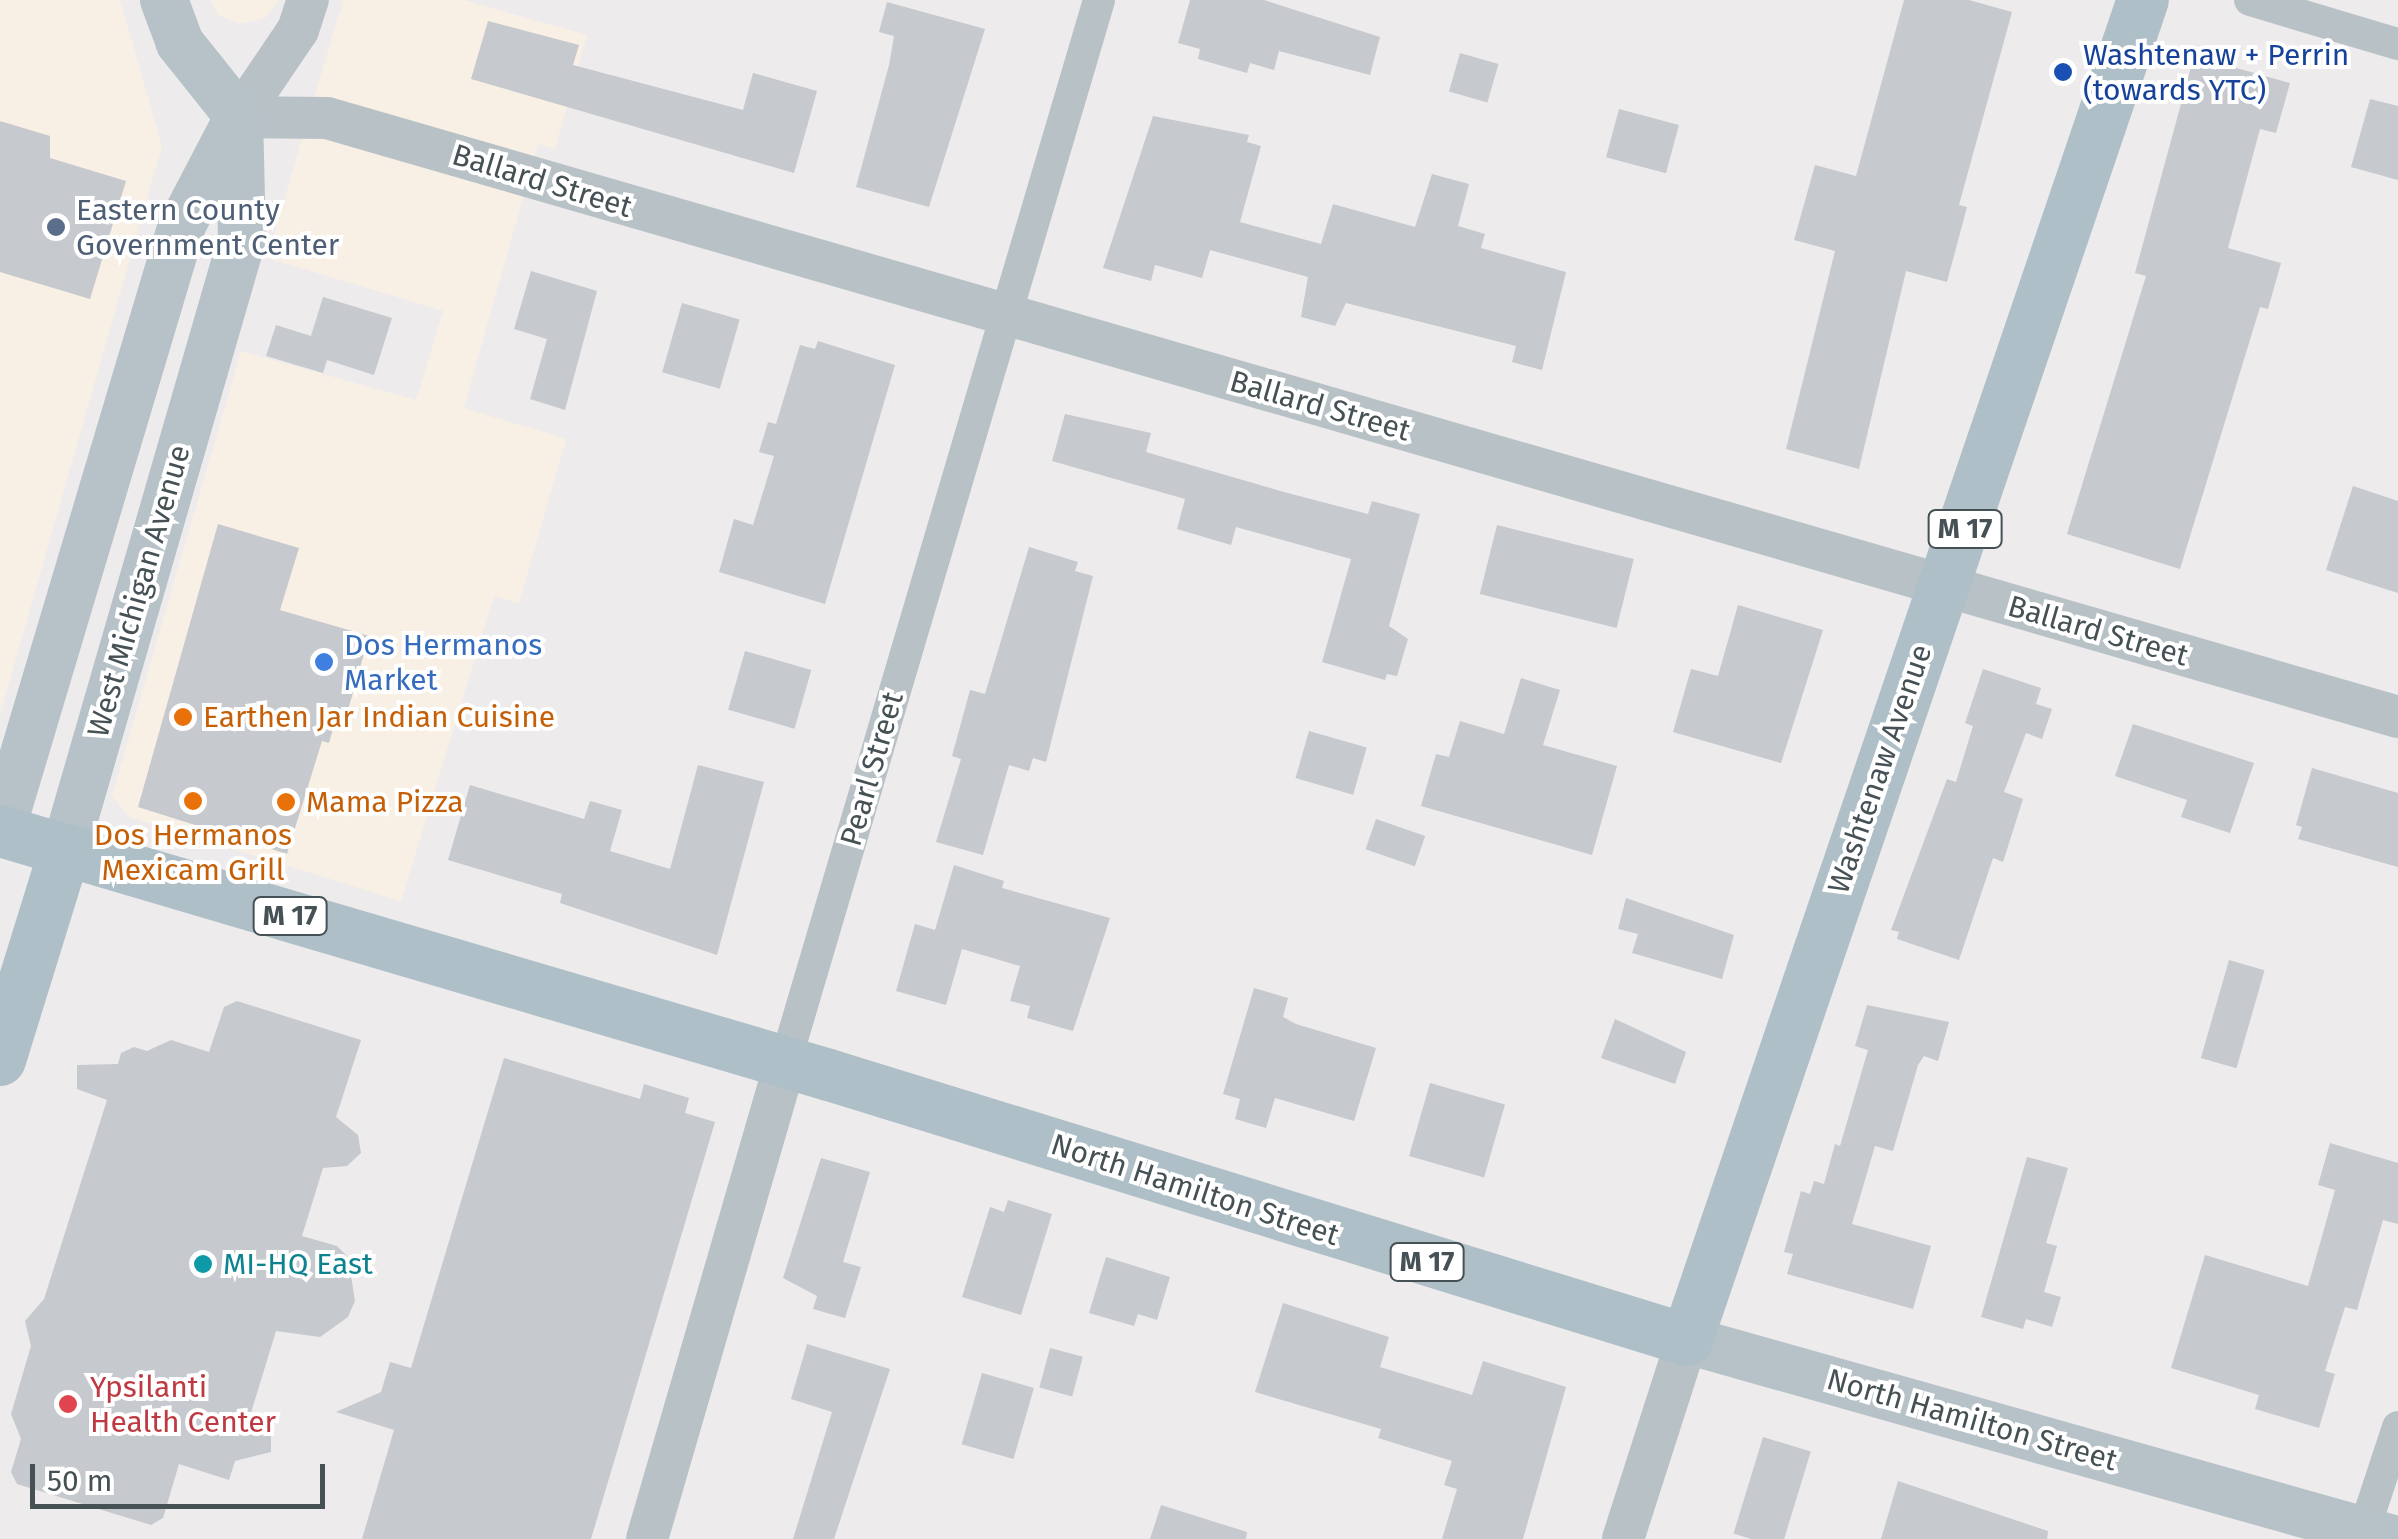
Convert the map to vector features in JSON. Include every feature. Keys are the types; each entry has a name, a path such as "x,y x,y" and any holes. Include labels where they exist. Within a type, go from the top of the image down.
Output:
{"main road":[{"path":"164,0 180,43 239,117"},
{"name":"Washtenaw Avenue","path":"1687,1340 2143,0"},
{"name":"West Michigan Avenue","path":"0,832 182,225 239,117"},
{"name":"West Michigan Avenue","path":"0,1060 242,239 239,117"},
{"name":"North Hamilton Street","path":"0,832 785,1063 1687,1340 2372,1536"}],"street":[{"path":"239,117 298,30 308,0"},
{"name":"Pearl Street","path":"648,1539 1098,0"},
{"path":"2250,0 2398,44"},
{"name":"Ballard Street","path":"239,117 327,118 2398,717"},
{"name":"Washtenaw Avenue","path":"1623,1539 1687,1340"},
{"path":"2372,1536 2398,1427"}],"shaded area":[{"path":"0,0 120,0 162,146 0,715"},
{"path":"210,0 279,0 265,18 240,24 218,15"},
{"path":"343,0 463,0 587,35 555,149 538,144 464,408 566,439 519,603 494,596 401,901 129,817 112,796 241,351 416,400 443,311 267,258"}],"building":[{"path":"1190,0 1264,0 1380,37 1370,75 1279,51 1274,70 1250,63 1247,73 1198,59 1200,49 1178,43"},
{"path":"1904,0 1969,0 2012,12 1959,205 1967,207 1947,282 1906,271 1859,469 1786,449 1835,251 1794,240 1815,165 1856,176"},
{"path":"887,2 985,29 929,207 856,187 894,36 879,32"},
{"path":"488,21 579,45 573,65 743,110 753,73 817,91 794,173 471,79"},
{"path":"1460,53 1498,64 1487,102 1449,91"},
{"path":"2194,56 2290,83 2276,133 2260,129 2228,248 2281,263 2268,309 2260,307 2180,569 2067,534 2146,276 2135,273"},
{"path":"2370,99 2398,106 2398,180 2351,167"},
{"path":"1619,109 1679,125 1666,173 1606,157"},
{"path":"1153,116 1249,135 1247,142 1261,146 1240,222 1321,244 1333,204 1415,227 1432,174 1469,184 1458,226 1485,234 1481,248 1566,272 1542,370 1512,362 1516,346 1346,303 1335,326 1301,317 1308,277 1210,250 1202,278 1155,265 1151,281 1103,268"},
{"name":"Eastern County Government Center","path":"0,121 50,136 50,158 126,181 90,299 0,272"},
{"path":"531,271 597,291 565,410 530,399 547,339 514,329"},
{"path":"323,297 392,318 374,375 327,360 323,373 266,356 276,325 311,336"},
{"path":"682,303 740,320 720,389 662,372"},
{"path":"818,341 895,365 825,604 719,572 734,519 753,525 774,456 759,452 768,422 776,424 800,345 815,349"},
{"path":"1065,414 1151,433 1146,452 1284,492 1368,514 1372,501 1420,514 1389,626 1408,639 1397,676 1387,674 1385,680 1322,662 1351,559 1236,527 1231,545 1177,529 1185,499 1052,461"},
{"path":"2353,486 2398,501 2398,593 2326,570"},
{"path":"218,524 299,548 280,610 369,636 346,717 337,715 329,743 322,741 287,854 138,807"},
{"path":"1497,525 1634,559 1617,628 1480,594"},
{"path":"1029,547 1078,562 1075,571 1093,576 1046,762 1033,758 1029,771 1009,765 983,855 936,842 961,759 952,756 970,690 985,694"},
{"path":"1738,605 1823,630 1781,763 1673,732 1691,669 1718,676"},
{"path":"745,651 811,670 795,729 728,710"},
{"path":"1983,669 2041,688 2036,704 2052,709 2042,739 2026,733 2004,792 2023,799 2003,862 1993,858 1959,960 1897,939 1899,932 1891,930 1947,779 1956,782 1973,726 1965,723"},
{"path":"1521,678 1560,690 1543,745 1617,766 1592,855 1421,806 1436,754 1449,757 1460,721 1504,734"},
{"path":"2133,724 2254,763 2230,833 2181,817 2187,800 2115,776"},
{"path":"1309,731 1367,748 1353,795 1295,778"},
{"path":"698,765 764,782 717,955 560,903 562,894 448,860 470,785 584,819 590,801 622,810 610,851 670,869"},
{"path":"2312,768 2398,793 2398,867 2298,839 2302,827 2296,825"},
{"path":"1376,819 1425,836 1415,866 1366,849"},
{"path":"954,865 1004,881 1002,888 1110,918 1073,1031 1027,1018 1030,1006 1010,1001 1020,966 962,949 946,1005 896,991 915,924 935,930"},
{"path":"1626,898 1734,935 1722,979 1632,953 1638,934 1618,929"},
{"path":"2229,960 2265,970 2236,1068 2201,1058"},
{"path":"1254,988 1288,998 1283,1017 1296,1024 1376,1048 1354,1121 1275,1098 1266,1128 1235,1119 1240,1099 1223,1094"},
{"name":"MI-HQ East","path":"237,1001 361,1040 336,1117 358,1135 361,1153 347,1166 323,1168 302,1236 337,1246 348,1257 355,1301 348,1317 320,1337 276,1331 250,1416 271,1430 271,1452 235,1461 229,1480 179,1464 163,1518 151,1525 17,1484 11,1472 21,1439 11,1414 31,1346 25,1321 44,1299 107,1100 77,1089 77,1065 118,1064 121,1053 134,1047 147,1051 171,1040 209,1052 224,1007"},
{"path":"1867,1005 1949,1022 1938,1061 1924,1056 1918,1065 1893,1151 1875,1146 1852,1224 1931,1246 1913,1309 1787,1274 1793,1254 1784,1252 1801,1191 1810,1194 1814,1181 1824,1184 1835,1144 1840,1146 1868,1050 1855,1046"},
{"path":"1615,1019 1686,1052 1675,1084 1601,1058"},
{"path":"504,1058 640,1099 644,1084 689,1098 685,1113 715,1122 591,1539 362,1539 394,1430 336,1412 381,1392 390,1362 411,1368"},
{"path":"1430,1083 1505,1104 1484,1178 1409,1156"},
{"path":"2330,1143 2398,1163 2398,1224 2383,1220 2357,1310 2345,1307 2325,1371 2335,1374 2319,1428 2255,1409 2259,1395 2171,1368 2205,1255 2308,1286 2335,1190 2318,1185"},
{"path":"2027,1157 2068,1168 2046,1243 2057,1246 2044,1292 2061,1297 2052,1327 2026,1319 2023,1329 1981,1317"},
{"path":"821,1158 870,1172 843,1262 861,1267 845,1318 813,1309 817,1296 783,1278"},
{"path":"1008,1200 1052,1214 1021,1315 962,1297 990,1207 1004,1212"},
{"path":"1106,1257 1170,1277 1157,1320 1138,1314 1134,1326 1089,1313"},
{"path":"1283,1303 1389,1337 1380,1367 1472,1395 1483,1361 1566,1387 1523,1539 1442,1539 1457,1489 1444,1485 1452,1461 1378,1438 1381,1429 1255,1392"},
{"path":"807,1344 890,1369 834,1539 793,1539 832,1412 791,1399"},
{"path":"1050,1348 1083,1357 1072,1396 1039,1388"},
{"path":"982,1373 1034,1388 1014,1459 962,1444"},
{"path":"1763,1437 1811,1452 1784,1539 1751,1539 1733,1534"},
{"path":"1898,1481 2048,1531 2047,1539 1881,1539"},
{"path":"1161,1505 1247,1532 1246,1539 1150,1539"}],"place":[{"name":"Washtenaw + Perrin (towards YTC)","path":"2063,72"},
{"name":"Eastern County Government Center","path":"56,227"},
{"name":"Dos Hermanos Market","path":"324,662"},
{"name":"Earthen Jar Indian Cuisine","path":"183,717"},
{"name":"Dos Hermanos Mexicam Grill","path":"193,801"},
{"name":"Mama Pizza","path":"286,802"},
{"name":"MI-HQ East","path":"203,1264"},
{"name":"Ypsilanti Health Center","path":"68,1404"}]}
